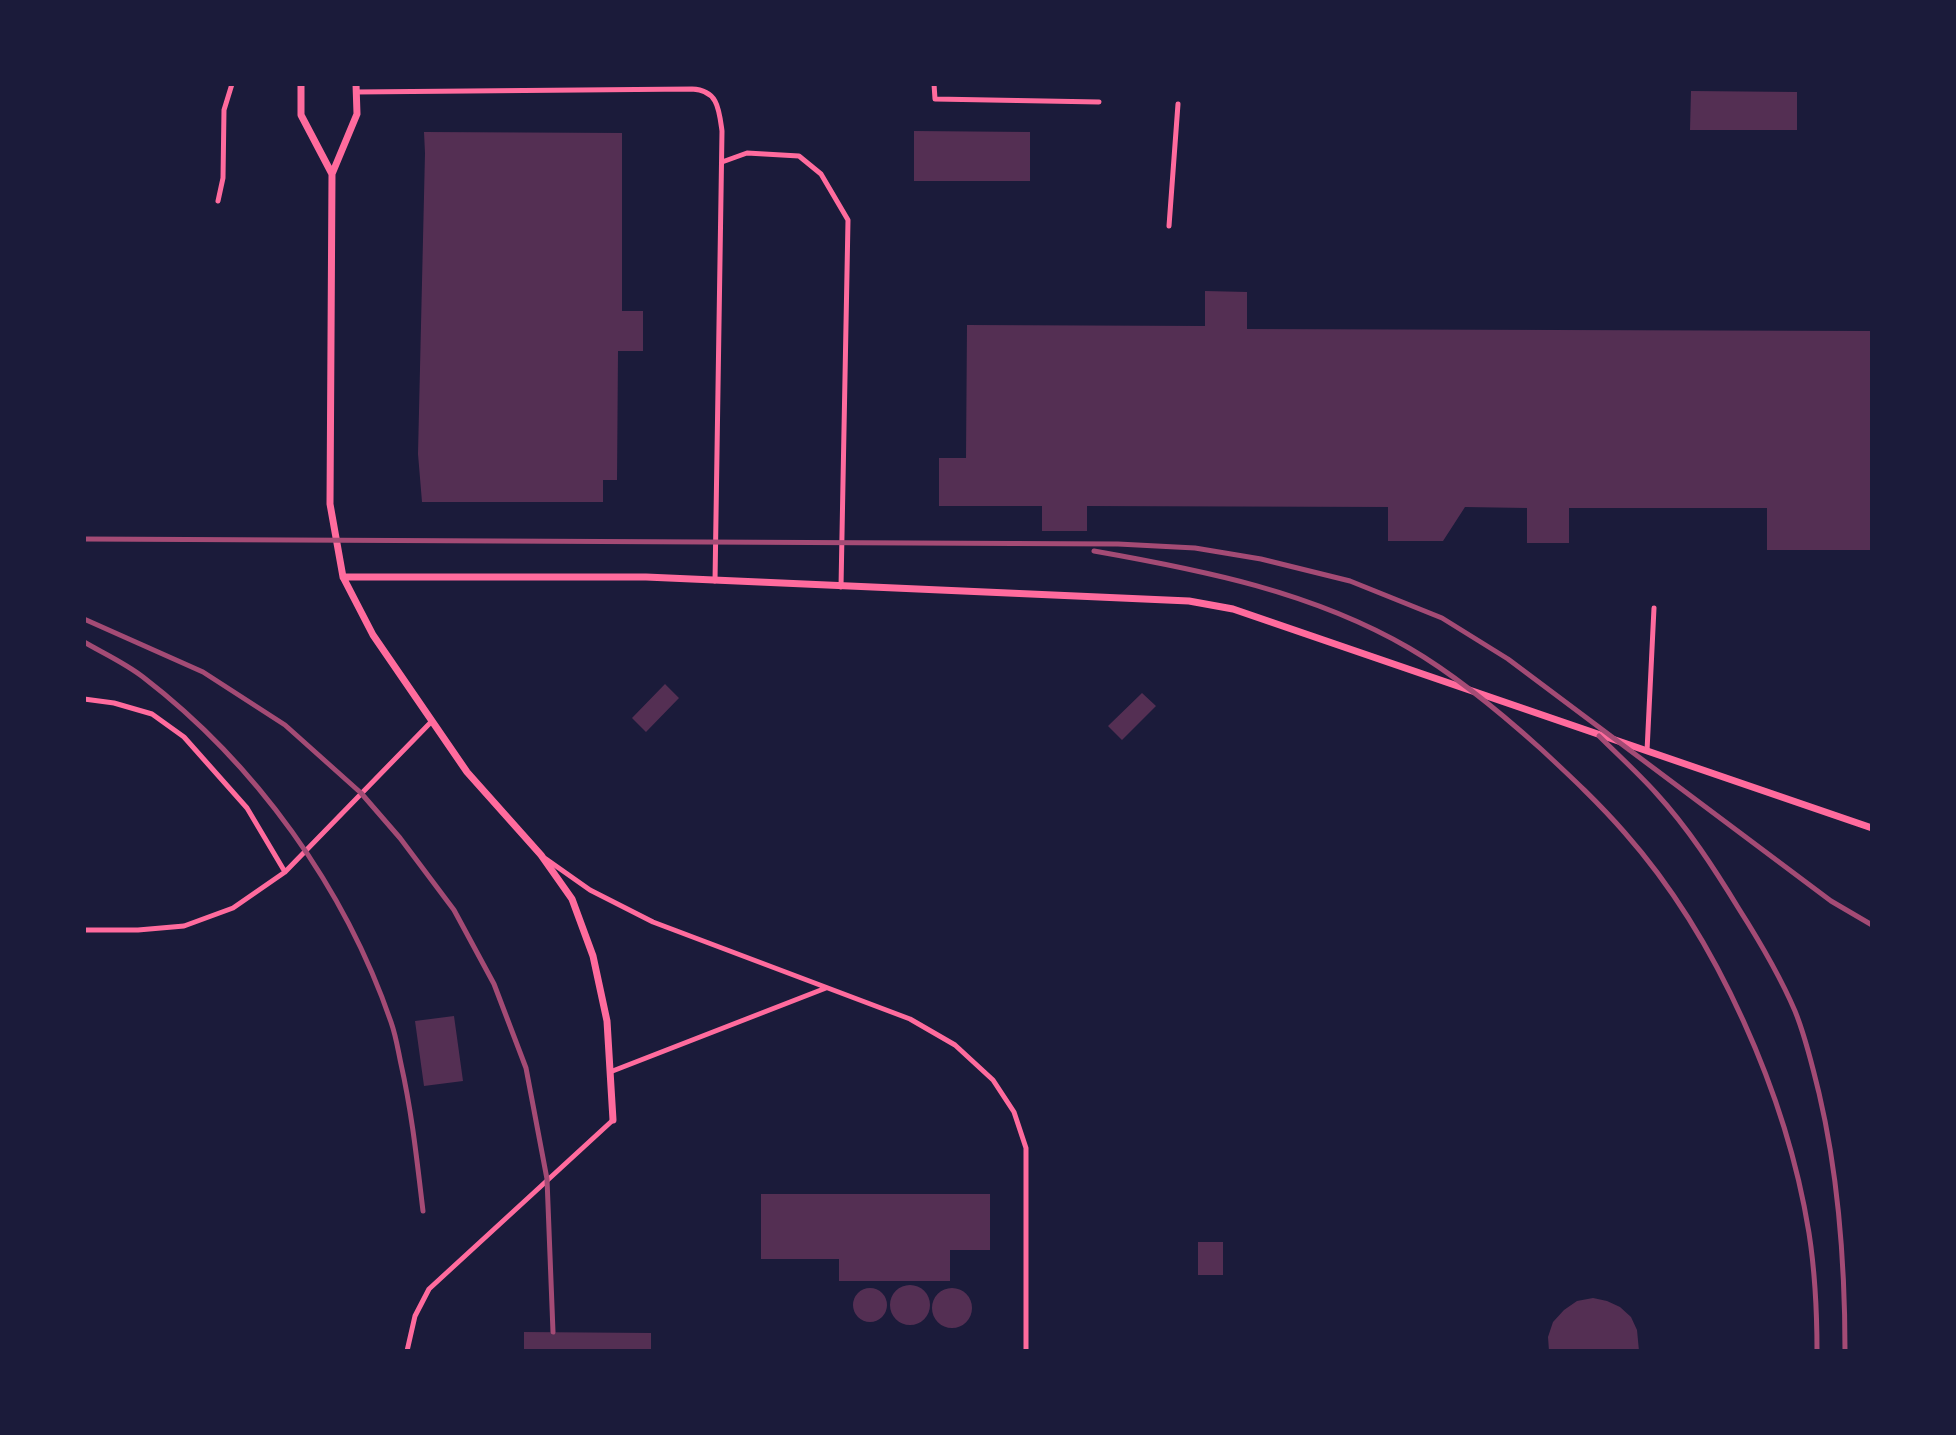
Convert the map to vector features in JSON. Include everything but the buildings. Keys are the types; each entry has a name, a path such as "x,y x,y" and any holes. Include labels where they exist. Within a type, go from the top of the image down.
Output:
{"street":[{"path":"301,84 301,115 332,174"},
{"path":"356,88 357,114 332,174 330,504 343,577 373,635 467,772 541,855 572,899 593,956 607,1021 613,1120"},
{"path":"343,577 646,577 1189,601 1233,609 1872,828"}],"lane":[{"path":"218,201 223,178 225,110 232,84"},
{"path":"934,84 934,99 1098,102"},
{"path":"356,88 703,89 712,96 719,111 722,162 715,581"},
{"path":"1169,226 1178,104"},
{"path":"722,162 747,153 799,156 821,174 848,220 841,587"},
{"path":"1647,753 1654,608"},
{"path":"84,699 152,714 184,737 247,808 285,872"},
{"path":"84,930 138,930 184,926 233,908 285,872 432,721"},
{"path":"541,855 590,890 653,922 910,1019 955,1045 993,1080 1014,1112 1026,1148 1026,1351"},
{"path":"610,1072 827,988"},
{"path":"407,1351 415,1315 429,1289 613,1120"}],"railway":[{"path":"84,539 1118,544 1195,548 1261,559 1350,581 1442,618 1508,659 1831,901 1872,925"},
{"path":"1094,551 1216,575 1296,598 1334,612 1409,648 1444,670 1510,722 1584,790 1625,833 1658,874 1718,969 1765,1074 1799,1181 1809,1233 1817,1351"},
{"path":"84,619 203,672 285,725 361,793 400,838 454,910 494,984 526,1068 547,1179 553,1332"},
{"path":"84,642 143,677 184,711 223,749 259,789 322,877 372,972 393,1027 414,1137 423,1211"},
{"path":"1599,736 1656,793 1700,849 1762,947 1795,1011 1814,1072 1836,1189 1844,1286 1845,1351"}]}
